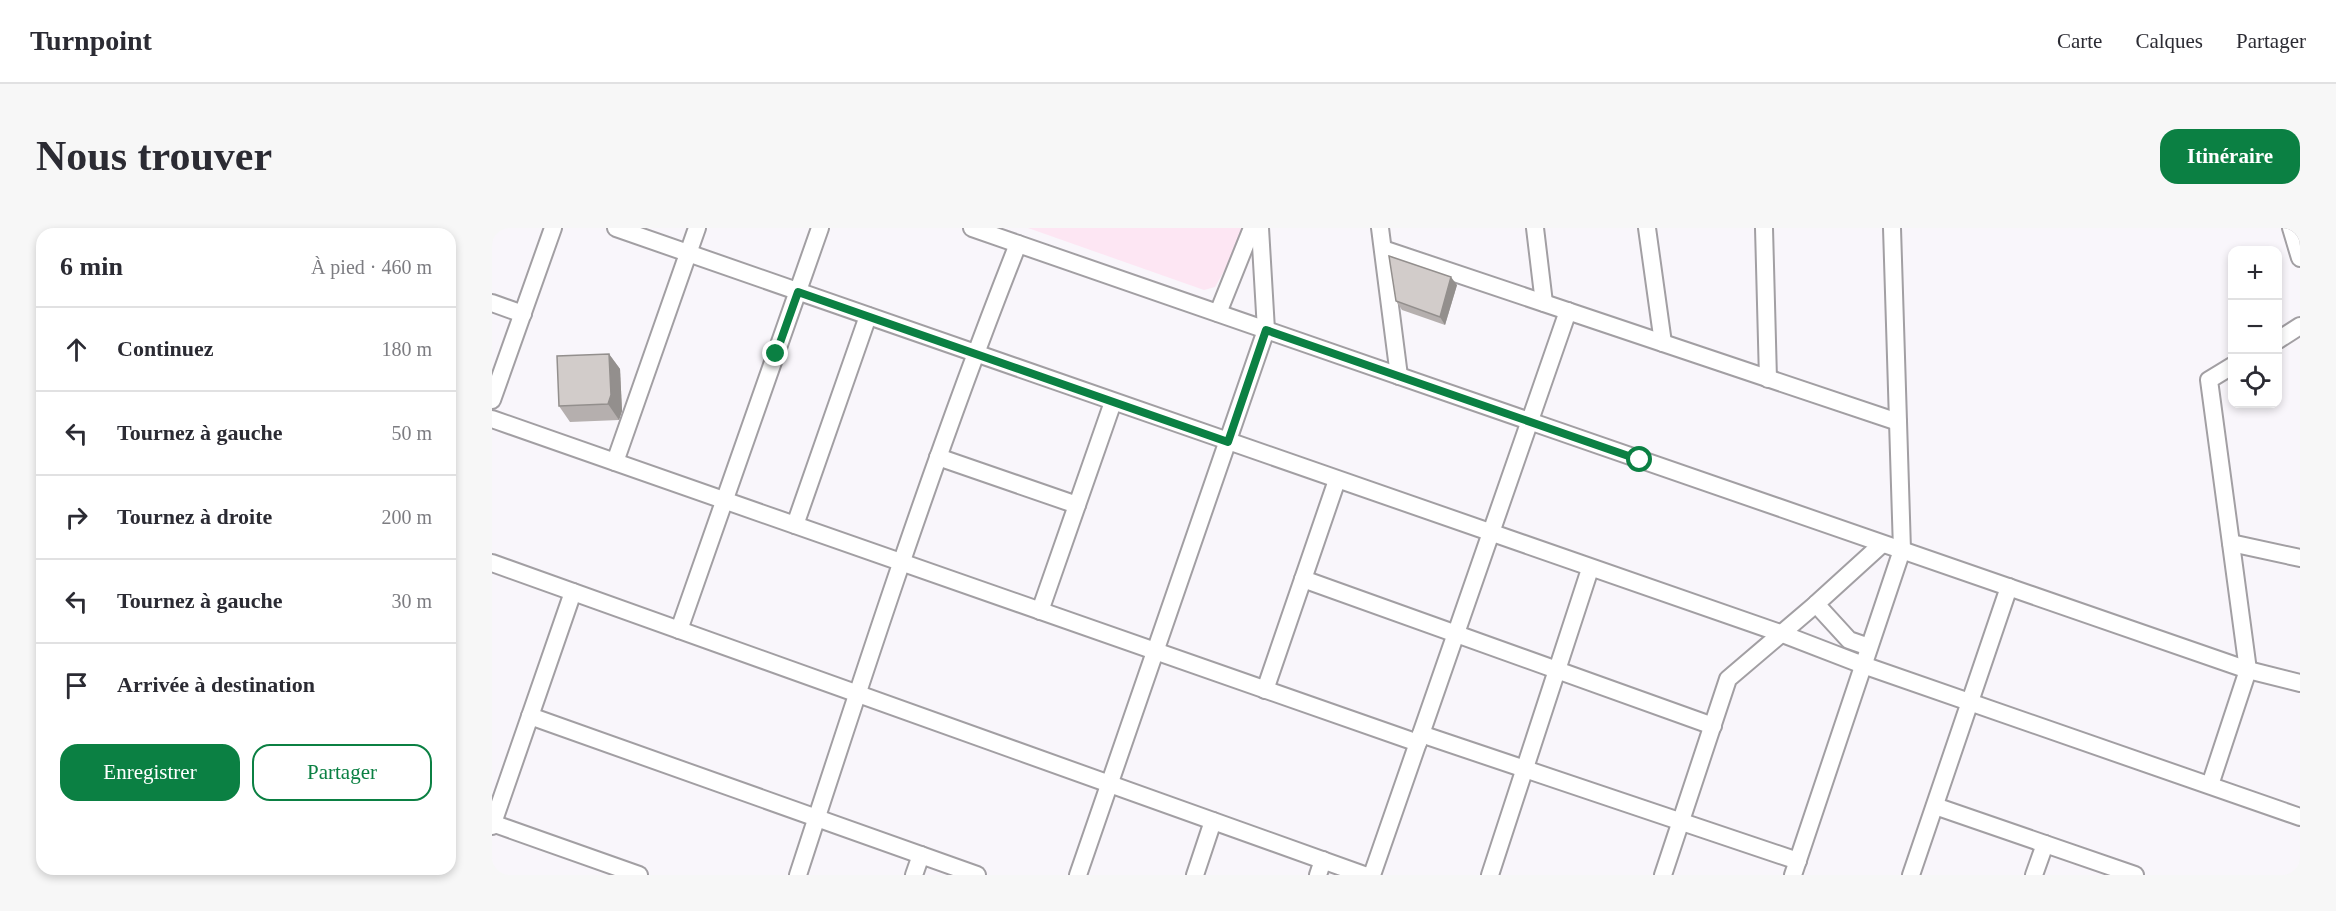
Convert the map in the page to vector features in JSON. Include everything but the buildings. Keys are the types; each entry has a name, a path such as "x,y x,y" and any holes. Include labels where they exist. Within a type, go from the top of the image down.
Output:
{"street":[{"path":"492,400 553,228"},
{"path":"616,228 1590,569 1780,633 1863,665 2300,817"},
{"path":"615,462 697,228"},
{"path":"680,630 820,228"},
{"path":"972,228 2248,670 2300,683"},
{"path":"1218,314 1252,228"},
{"path":"1078,875 1266,330 1260,228"},
{"path":"1380,228 1399,376"},
{"path":"1535,228 1544,303"},
{"path":"1647,228 1663,343"},
{"path":"1764,228 1768,379"},
{"path":"492,419 1265,690 1525,769 1681,821 1796,871 1902,550 1892,228"},
{"path":"2290,228 2300,258"},
{"path":"798,875 901,562 975,354 1018,244"},
{"path":"1383,249 1898,422"},
{"path":"492,303 523,314"},
{"path":"1372,875 1568,311"},
{"path":"795,525 868,316"},
{"path":"2282,337 2300,326"},
{"path":"2210,785 2248,670 2209,380 2228,368"},
{"path":"1040,611 1113,402"},
{"path":"938,457 1077,505"},
{"path":"1265,690 1337,480"},
{"path":"1663,875 1728,679 1816,604 1882,543"},
{"path":"2231,543 2300,558"},
{"path":"492,563 1213,821 1321,868 1365,875"},
{"path":"1490,875 1590,569"},
{"path":"1303,579 1713,726"},
{"path":"1911,875 2009,587"},
{"path":"573,592 492,824 639,875"},
{"path":"1816,604 1850,640 1869,647"},
{"path":"530,716 977,875"},
{"path":"1935,806 2135,875"},
{"path":"1195,875 1213,821"},
{"path":"2034,875 2045,844"},
{"path":"914,875 921,855"},
{"path":"588,875 593,858"}],"shaded area":[{"path":"1028,228 1245,228 1246,232 1215,287 1204,290"}],"route":[{"path":"776,354 798,292 1228,442 1266,330 1640,460"}]}
